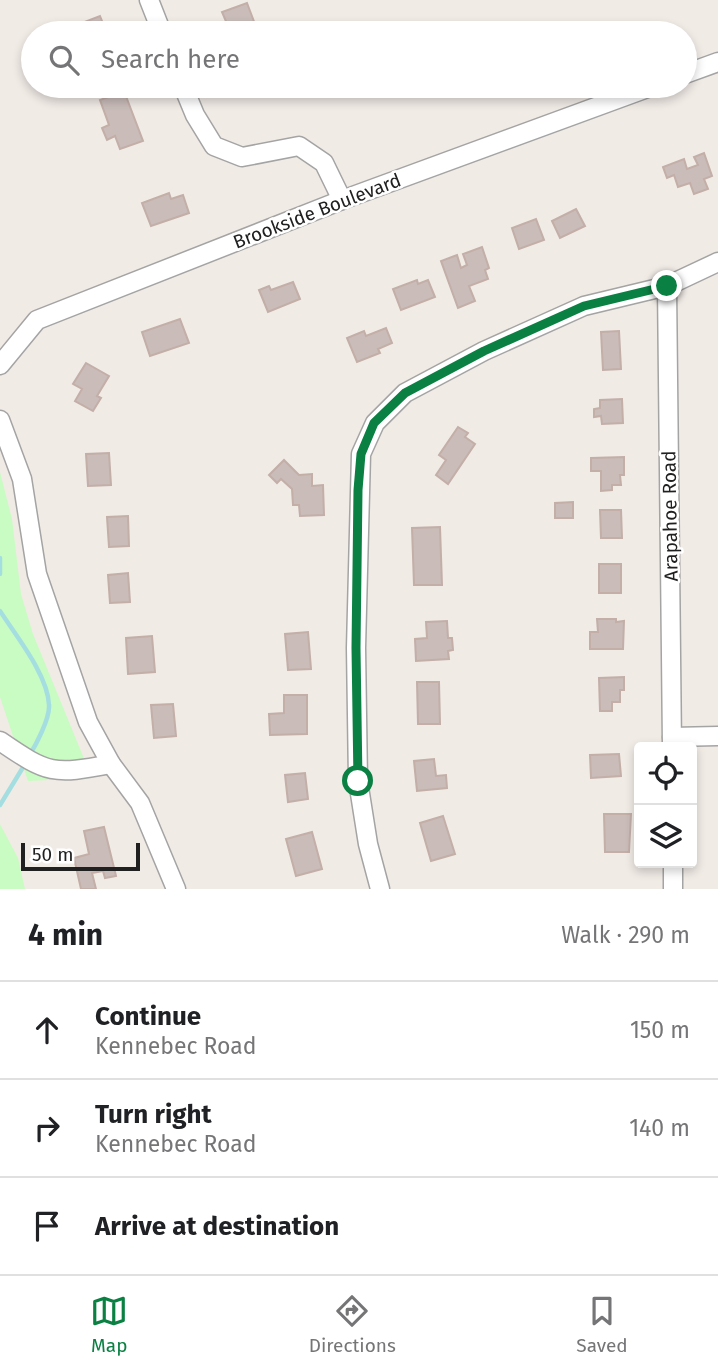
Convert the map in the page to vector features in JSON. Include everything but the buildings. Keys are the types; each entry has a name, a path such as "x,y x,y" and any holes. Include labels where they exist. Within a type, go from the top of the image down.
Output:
{"street":[{"path":"149,0 157,21"},
{"path":"697,70 718,62"},
{"path":"188,98 214,146 242,157 299,146 324,163 342,200"},
{"name":"Brookside Boulevard","path":"0,365 37,320 342,200 620,98"},
{"path":"380,889 368,844 358,781 356,648 358,490 361,454 374,423 405,393 484,351 584,306 667,286 718,262"},
{"name":"Arapahoe Road","path":"667,286 672,742"},
{"path":"0,420 22,479 37,574 88,722 111,765 140,803 176,889"},
{"path":"672,742 718,736"},
{"path":"0,741 50,771 111,765"},
{"path":"673,868 673,889"}],"green space":[{"path":"0,472 12,519 21,594 33,634 92,778 28,781 0,697"},
{"path":"0,824 18,858 25,889 0,889"}],"waterway":[{"path":"0,558 0,574"},
{"path":"0,611 30,656 47,693 47,717 29,756"},
{"path":"0,805 25,764"}],"route":[{"path":"358,781 358,490 361,454 374,423 405,393 484,351 584,306 667,286"}]}
